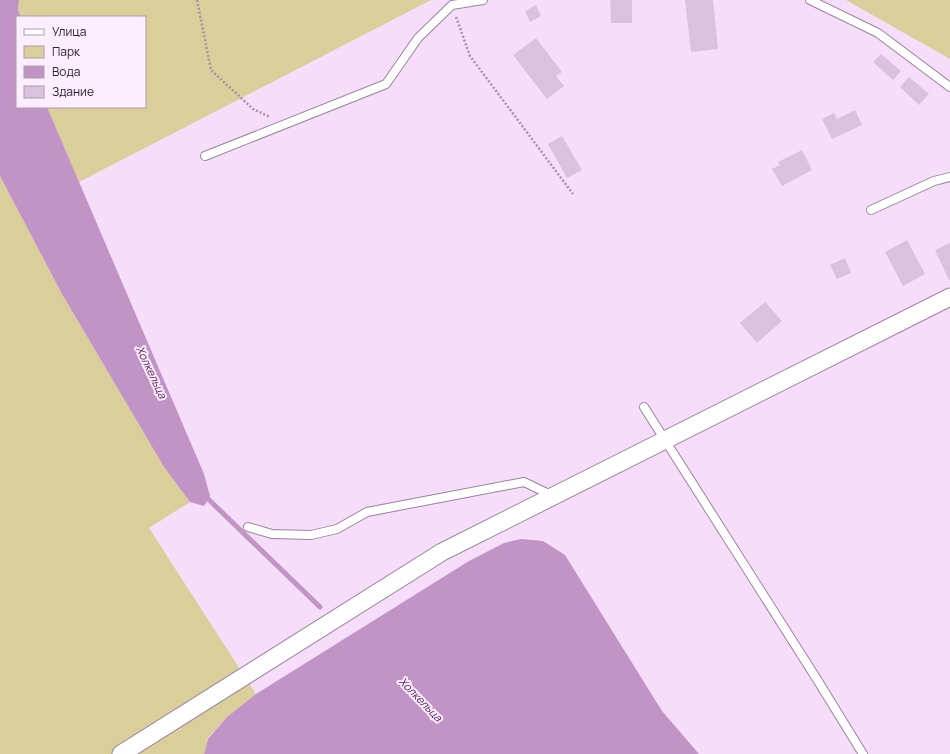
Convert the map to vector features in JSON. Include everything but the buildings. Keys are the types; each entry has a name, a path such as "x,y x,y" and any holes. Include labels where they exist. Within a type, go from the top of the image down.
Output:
{"street":[{"path":"121,754 442,552 950,298"}],"lane":[{"path":"205,156 386,84 418,38 452,6 483,0"},
{"path":"810,0 878,33 950,87"},
{"path":"872,210 934,181 950,177"},
{"path":"644,407 814,674 863,754"},
{"path":"248,527 272,534 311,535 337,529 367,512 524,482 554,496"}],"path":[{"path":"197,0 211,70 253,109 284,125"},
{"path":"452,6 470,56 573,194"}],"green space":[{"path":"19,0 431,0 79,182 47,108 146,108 146,16 21,16 18,10"},
{"path":"846,0 950,0 950,59"},
{"path":"0,176 62,294 164,467 190,502 149,528 256,694 227,717 208,738 204,754 0,754"}],"water":[{"path":"0,0 19,0 18,10 21,16 16,16 16,108 47,108 204,474 210,496 204,506 190,502 164,467 62,294 0,176"},
{"path":"521,539 543,541 565,555 662,711 699,754 204,754 208,739 227,717 256,694 469,561 504,543"}],"waterway":[{"name":"Холкельца","path":"204,495 320,607"}]}
